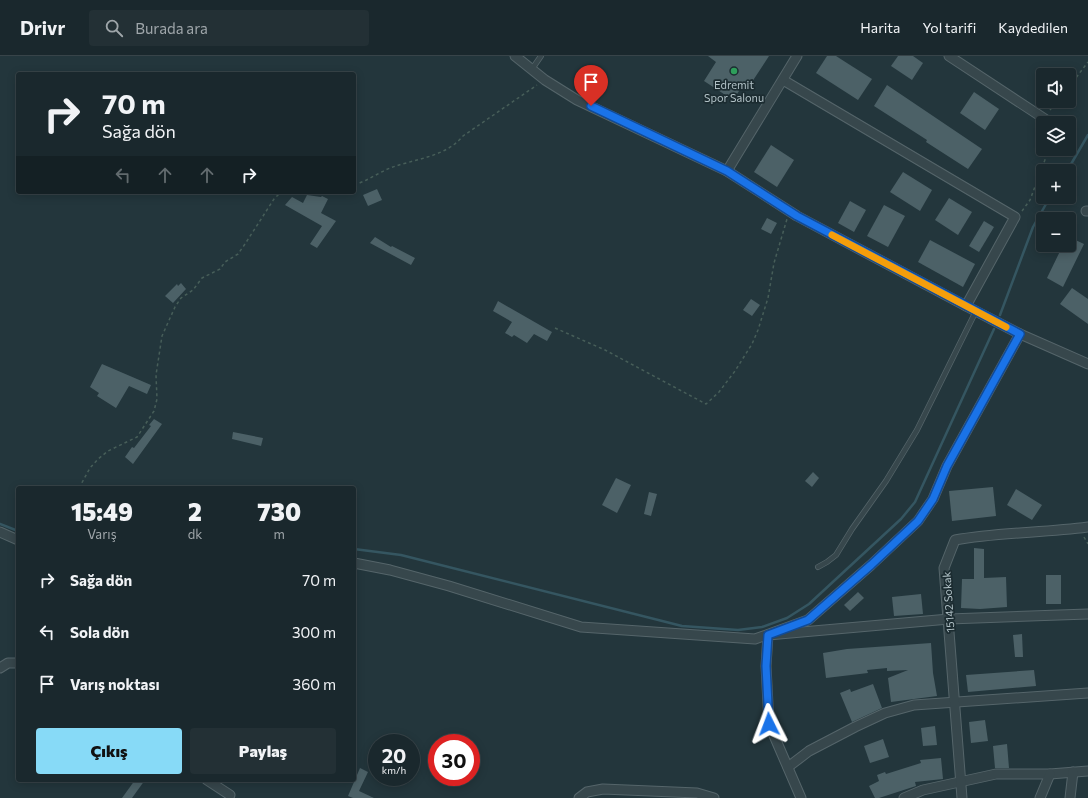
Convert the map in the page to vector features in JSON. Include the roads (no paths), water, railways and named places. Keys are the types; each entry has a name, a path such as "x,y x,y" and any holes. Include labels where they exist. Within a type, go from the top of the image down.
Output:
{"street":[{"path":"515,56 545,80 577,100 727,171 789,212 1020,334 1088,364"},
{"path":"727,171 797,56"},
{"path":"949,56 1041,116"},
{"path":"783,80 1015,217 966,306"},
{"path":"356,563 390,570 449,586 581,627 755,639 768,635 808,620 871,565 918,521 933,499 947,466 1020,334"},
{"name":"15142 Sokak","path":"962,798 962,782 954,702 944,568 955,540 984,535 1057,532 1088,527"},
{"path":"0,532 16,539"},
{"path":"768,635 949,619 1088,614"},
{"path":"768,635 766,666 769,724 801,798"},
{"path":"0,668 8,663 16,663"},
{"path":"788,767 809,751 855,727 885,714 914,705 1088,693"},
{"path":"904,798 923,790 996,774 1050,774 1088,771"},
{"path":"1070,798 1072,772"},
{"path":"1040,798 1050,774"},
{"path":"210,782 230,795"},
{"path":"579,798 587,792 605,794 697,792 714,798"}],"lane":[{"path":"532,69 541,56"},
{"path":"818,567 828,562 836,555 902,456 931,404 976,311"}],"waterway":[{"path":"1071,164 1088,135"},
{"path":"1000,315 1033,227 1046,204"},
{"path":"356,549 401,555 682,626 738,630 762,627 787,618 809,604 901,519 915,502 994,329"},
{"path":"0,524 16,530"}],"place":[{"name":"Edremit Spor Salonu","path":"734,71"}]}
